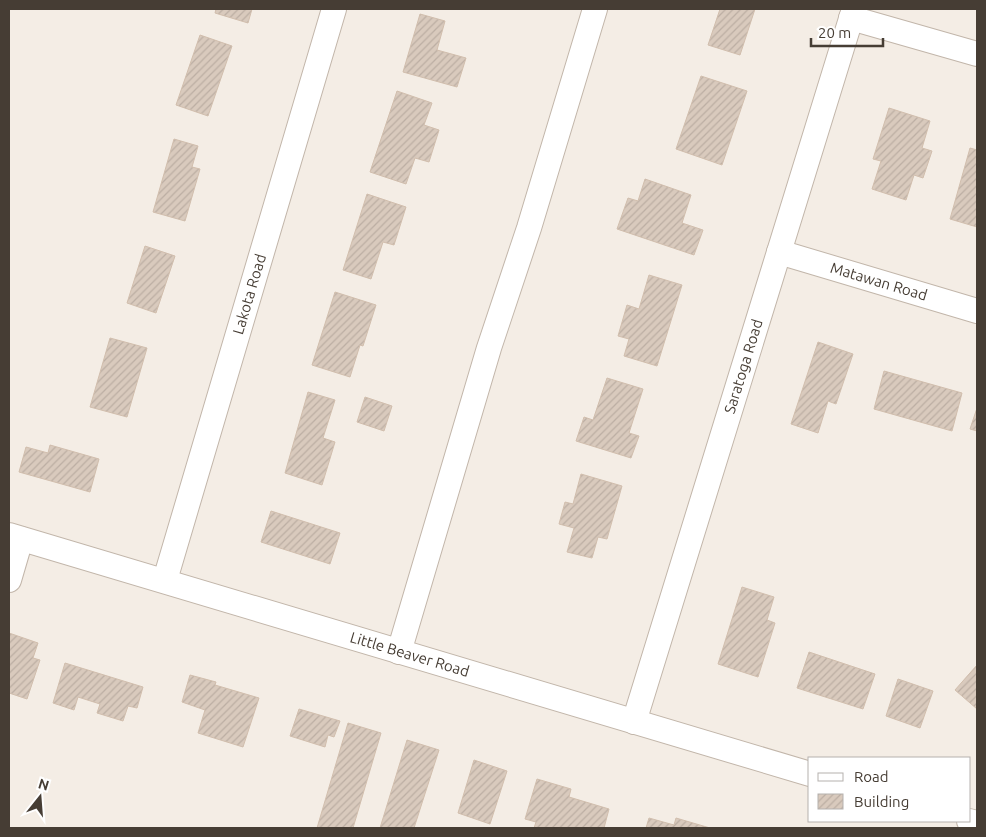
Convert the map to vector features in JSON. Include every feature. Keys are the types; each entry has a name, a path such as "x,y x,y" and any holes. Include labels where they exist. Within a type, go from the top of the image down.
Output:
{"street":[{"name":"Lakota Road","path":"164,580 334,9"},
{"path":"399,652 489,348 529,228 595,9"},
{"path":"852,13 977,54"},
{"name":"Saratoga Road","path":"634,722 852,13"},
{"name":"Matawan Road","path":"779,252 977,311"},
{"name":"Little Beaver Road","path":"15,537 808,773"},
{"path":"9,580 15,537"}],"building":[{"path":"216,9 252,9 248,23 215,13"},
{"path":"720,9 755,9 740,55 708,45"},
{"path":"420,14 445,21 437,50 466,58 457,87 403,72"},
{"path":"200,35 232,46 208,116 176,105"},
{"path":"701,76 747,91 722,165 676,149"},
{"path":"397,91 432,103 424,125 439,130 429,162 415,158 406,184 370,172"},
{"path":"889,108 930,121 922,148 932,151 923,178 914,175 906,200 872,189 881,161 873,159"},
{"path":"174,139 198,146 192,167 200,169 185,221 153,212"},
{"path":"970,148 977,150 977,227 950,219"},
{"path":"645,179 691,195 682,223 703,230 694,255 617,229 628,198 638,201"},
{"path":"367,194 406,207 394,245 383,242 371,279 343,270"},
{"path":"145,246 175,256 156,313 127,303"},
{"path":"649,275 682,285 657,366 624,356 629,339 618,336 627,305 639,309"},
{"path":"335,292 376,305 363,346 360,345 350,377 312,365"},
{"path":"110,338 147,348 127,417 90,407"},
{"path":"818,342 853,354 836,404 828,401 818,433 791,424"},
{"path":"884,371 962,393 952,431 874,409"},
{"path":"607,378 643,389 629,433 639,436 631,458 576,441 584,417 593,420"},
{"path":"308,392 335,400 323,438 335,442 322,485 285,473"},
{"path":"365,397 392,406 384,431 357,422"},
{"path":"977,408 977,431 970,429"},
{"path":"50,445 99,459 90,492 19,472 26,447 48,453"},
{"path":"581,474 622,486 607,539 598,537 592,558 567,552 574,528 559,524 565,502 573,504"},
{"path":"271,511 340,533 330,564 261,542"},
{"path":"742,587 774,597 767,620 775,623 758,677 718,664"},
{"path":"9,633 38,643 33,658 40,660 27,699 9,693"},
{"path":"809,652 875,674 863,709 797,688"},
{"path":"65,663 143,687 137,708 128,706 123,721 97,713 100,704 78,697 74,710 53,703"},
{"path":"977,665 977,709 955,690"},
{"path":"190,675 216,682 215,685 259,698 243,747 198,733 205,710 182,702"},
{"path":"898,679 933,691 920,728 886,716"},
{"path":"299,709 340,721 334,737 328,735 325,747 290,736"},
{"path":"348,723 381,733 353,828 317,828"},
{"path":"407,740 439,750 414,828 380,828"},
{"path":"474,760 507,771 490,824 458,813"},
{"path":"537,779 571,789 569,797 609,809 604,828 534,828 536,822 525,819"},
{"path":"649,818 674,825 676,818 710,828 646,828"}]}
